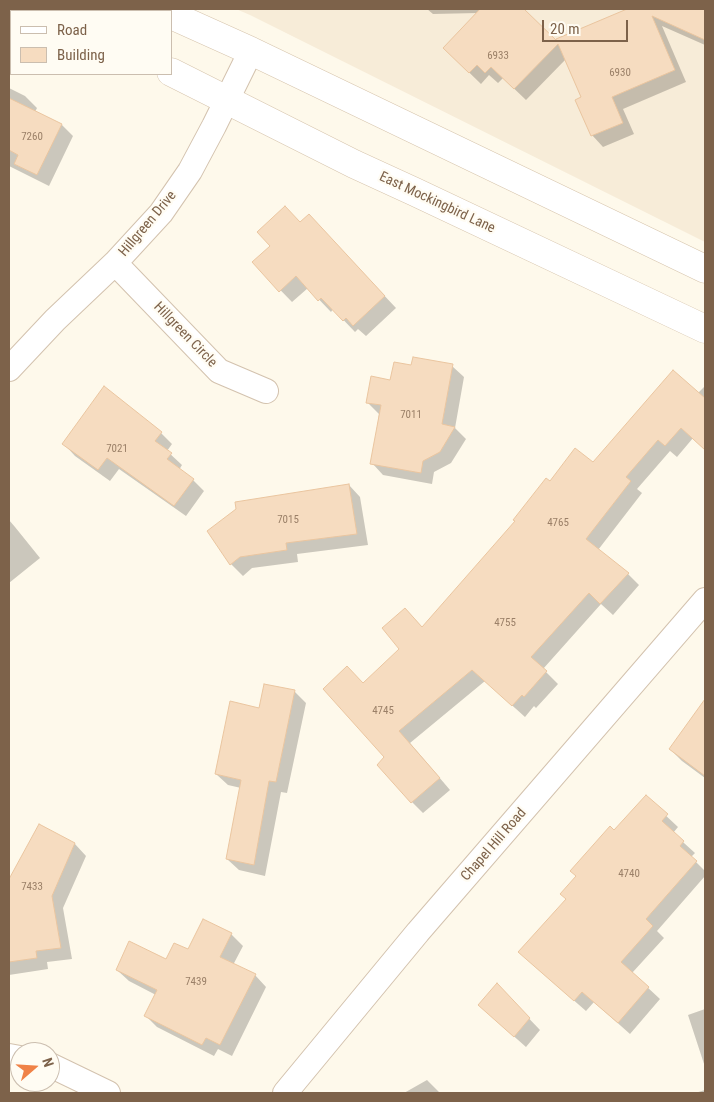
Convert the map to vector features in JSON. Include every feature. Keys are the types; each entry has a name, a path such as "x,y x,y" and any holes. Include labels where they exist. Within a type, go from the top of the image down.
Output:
{"main road":[{"path":"172,15 251,51 705,268"},
{"name":"East Mockingbird Lane","path":"172,72 354,164 705,329"}],"street":[{"name":"Hillgreen Drive","path":"9,370 55,320 115,263 161,213 190,171 251,51"},
{"name":"Hillgreen Circle","path":"115,263 219,371 266,391"},
{"name":"Chapel Hill Road","path":"285,1093 418,932 705,600"},
{"path":"60,1069 108,1093"}],"shaded area":[{"path":"236,9 705,9 705,242 250,15"}],"building":[{"path":"480,9 524,9 556,40 627,9 705,9 705,40 652,16 675,70 612,97 623,123 591,136 575,100 581,97 558,44 514,89 491,67 485,73 477,65 469,73 443,48"},
{"path":"9,98 62,124 37,175 14,164 18,155 9,150"},
{"path":"285,206 300,222 309,214 385,296 353,326 346,318 343,321 321,298 318,301 296,276 279,292 252,262 270,246 257,232"},
{"path":"413,357 453,364 442,424 455,427 440,452 423,461 421,473 370,464 381,405 366,403 371,376 390,380 394,362 411,365"},
{"path":"673,370 705,398 705,450 681,428 665,446 658,440 626,477 631,481 586,539 629,573 600,604 589,593 531,657 547,671 524,697 522,695 512,706 472,670 399,731 440,778 411,803 377,765 384,757 323,689 347,666 363,683 399,649 382,628 405,608 422,627 515,521 513,520 546,478 550,481 575,448 593,462"},
{"path":"104,386 162,432 155,441 172,453 167,459 194,479 174,506 107,458 98,470 62,444"},
{"path":"349,484 357,534 286,543 287,550 240,557 230,565 207,531 236,509 235,502"},
{"path":"264,684 295,690 276,782 269,781 254,865 226,859 241,780 215,774 230,701 259,708"},
{"path":"705,699 705,776 669,749"},
{"path":"646,795 668,814 662,821 684,841 680,846 697,861 646,919 653,926 621,962 649,987 618,1023 582,992 574,1001 518,952 566,899 560,894 576,876 570,871 610,826 614,830"},
{"path":"39,824 75,843 52,896 61,948 36,951 37,958 9,962 9,879"},
{"path":"203,919 232,933 220,957 256,974 220,1045 206,1038 202,1045 144,1016 157,990 116,970 129,941 166,959 174,943 188,949"},
{"path":"497,983 530,1018 514,1037 478,1005"}]}
